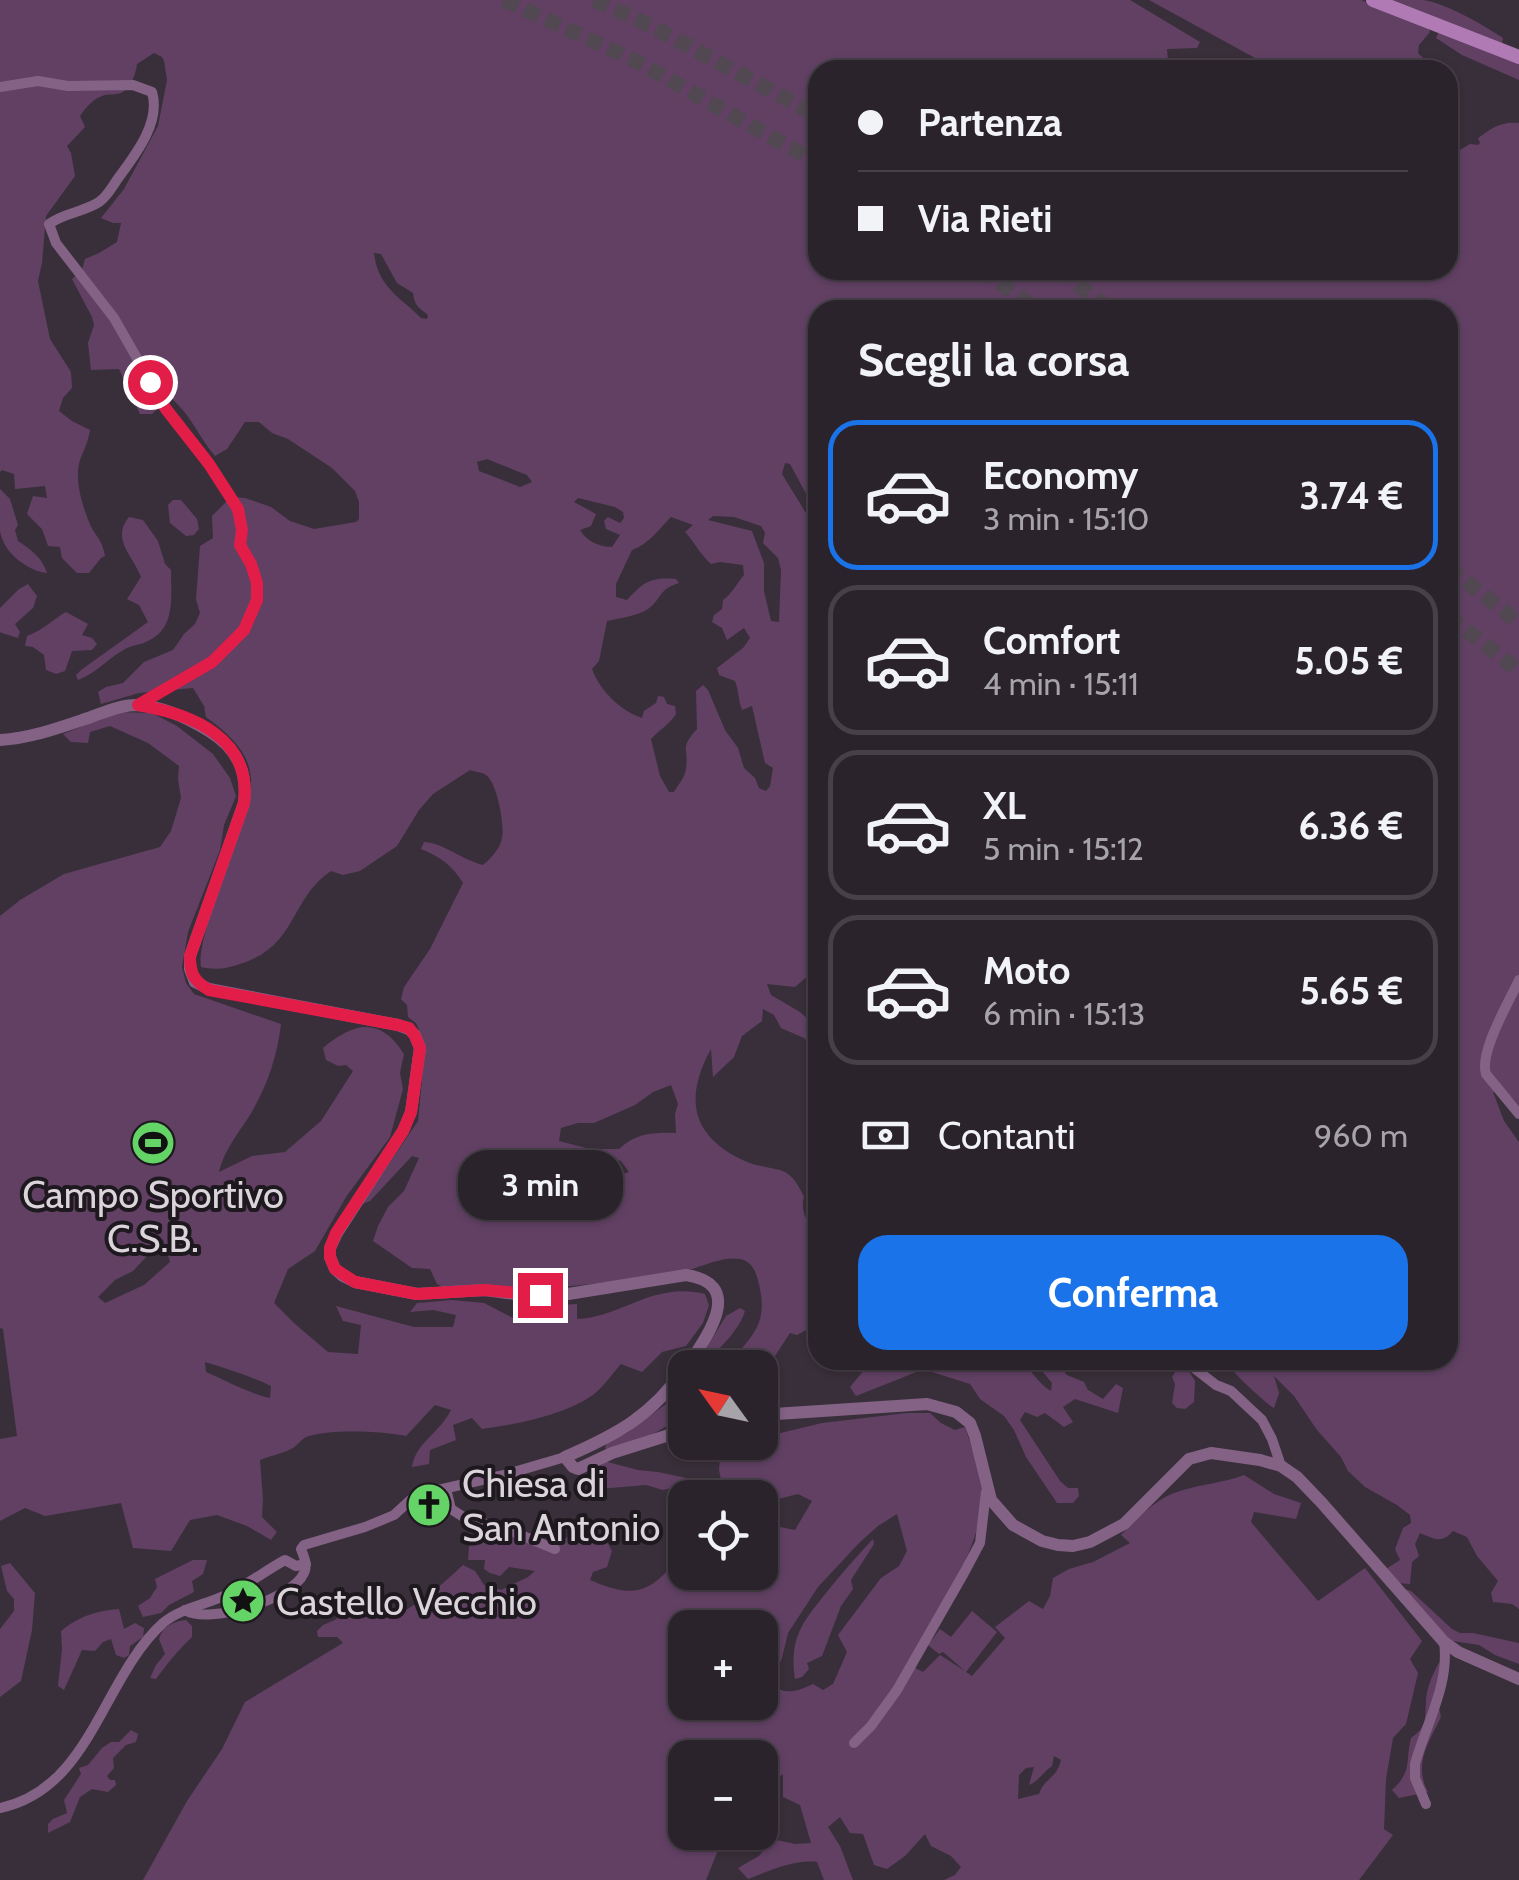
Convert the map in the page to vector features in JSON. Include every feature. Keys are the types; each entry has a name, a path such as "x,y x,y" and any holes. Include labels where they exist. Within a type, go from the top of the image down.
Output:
{"main road":[{"path":"1373,0 1519,58"}],"street":[{"path":"0,86 38,82 68,86 133,84 152,92 153,115 137,152 108,193 97,203 54,219 50,228 56,244 114,318 166,409 238,509 240,545 254,574 257,600 244,630 212,662 138,705 42,733 0,740"},
{"path":"138,705 184,716 222,739 240,760 244,777 244,803 190,956 195,982 209,990 409,1028 420,1048 411,1112 403,1131 336,1233 330,1248 335,1269 355,1282 417,1294 485,1290 562,1296 686,1275 698,1277 713,1287 720,1301 718,1313 696,1350"},
{"path":"1519,980 1483,1066 1519,1114"},
{"path":"1197,1370 1231,1392 1262,1420 1281,1466"},
{"path":"185,1610 194,1615 227,1613 262,1603 289,1589 304,1573 304,1545 394,1515 416,1495 565,1457 602,1442 642,1417 668,1390"},
{"path":"778,1414 927,1404 944,1407 970,1423 990,1500 1014,1525 1042,1541 1073,1546 1090,1542 1124,1524 1189,1459 1211,1453 1281,1466 1321,1502 1444,1642 1519,1679"},
{"path":"565,1457 578,1469 612,1453 668,1435"},
{"path":"854,1743 897,1690 980,1543 986,1486"},
{"path":"446,1489 452,1508 465,1518 555,1549"},
{"path":"0,1808 38,1793 72,1761 139,1650 161,1625 185,1610 224,1596 285,1560 296,1566 306,1564"},
{"path":"1426,1804 1414,1778 1442,1678 1444,1642"}],"shaded area":[{"path":"0,0 1130,0 1200,42 1197,48 1167,49 1168,60 808,60 808,280 1458,280 1458,151 1470,144 1478,145 1478,138 1492,128 1519,123 1519,1106 1505,1093 1493,1092 1504,1121 1519,1142 1519,1609 1512,1604 1493,1602 1491,1593 1498,1581 1467,1537 1453,1531 1441,1539 1420,1533 1415,1544 1419,1556 1412,1562 1410,1584 1398,1583 1386,1569 1400,1560 1395,1549 1403,1528 1411,1523 1410,1515 1365,1487 1348,1471 1294,1396 1274,1376 1279,1393 1274,1408 1232,1370 1458,1370 1458,300 808,300 808,497 790,464 785,463 782,474 808,516 808,976 795,987 767,984 771,995 808,1019 808,1042 781,1028 774,1015 763,1009 762,1021 742,1036 734,1057 713,1077 711,1049 697,1085 696,1101 698,1116 714,1141 747,1162 788,1174 804,1197 808,1223 808,1329 797,1335 790,1333 778,1351 741,1350 756,1328 762,1308 758,1280 746,1261 721,1260 679,1272 576,1286 450,1291 437,1284 430,1269 412,1268 373,1241 388,1207 404,1191 419,1158 412,1156 370,1201 362,1204 418,1121 423,1038 401,999 404,987 430,949 463,883 445,862 421,849 424,842 431,843 483,865 492,856 503,832 497,795 486,775 470,770 433,794 397,846 360,871 343,875 331,871 317,882 283,934 259,956 225,968 201,967 211,912 249,804 248,763 236,743 206,717 193,688 139,693 101,704 98,692 123,683 144,662 173,650 195,624 200,613 196,599 200,546 213,538 212,516 231,497 271,507 290,521 314,529 356,522 359,502 355,491 332,468 259,422 245,422 227,449 215,456 170,395 159,373 150,370 157,409 152,414 140,414 119,369 91,370 88,343 94,325 72,279 82,270 85,259 117,242 121,223 101,218 124,189 158,126 167,80 164,61 154,53 137,64 125,91 97,98 80,116 85,127 67,146 75,176 46,216 38,281 50,339 71,372 72,388 59,411 90,430 78,467 78,483 86,515 105,556 89,573 77,573 62,558 60,547 48,546 42,529 27,514 33,496 47,498 45,486 15,489 14,474 0,472","holes":["374,253 381,254 397,283 413,293 427,319 391,290 376,265","487,459 527,475 532,482 520,487 479,471 477,462","578,498 623,512 620,523 608,517 604,521 606,529 620,535 612,547 594,543 580,530 591,526 596,514 574,502","713,516 734,517 761,526 765,533 763,543 778,558 781,570 779,622 771,621 764,591 764,563 752,531 708,520","671,517 693,525 685,532 711,564 743,565 744,575 723,600 722,609 712,622 722,628 727,640 744,628 750,638 717,668 719,675 735,681 742,710 752,706 765,763 773,768 766,791 744,768 738,748 703,685 696,691 697,729 686,745 685,772 674,792 669,792 660,776 651,739 674,718 675,706 658,696 642,718 634,715 606,692 592,669 599,661 607,621 644,611 667,588 679,583 676,579 654,580 627,600 616,597 616,584 632,550","671,1085 678,1104 676,1133 646,1135 619,1149 601,1149 598,1154 621,1161 629,1172 608,1178 591,1166 594,1150 559,1141 561,1128 594,1123","547,1174 555,1181 551,1198 554,1212 541,1221 487,1210 485,1193 506,1190"]},
{"path":"1149,0 1361,0 1427,24 1430,32 1419,45 1418,53 1425,60 1259,60"},
{"path":"1383,0 1423,0 1442,5 1503,38 1502,45"},
{"path":"1440,30 1519,62 1519,80 1462,55 1436,38"},
{"path":"0,489 10,499 18,541 39,558 47,573 24,564 2,539"},
{"path":"181,500 197,519 199,529 194,535 186,536 170,523 168,505"},
{"path":"129,517 143,520 171,570 168,620 157,635 125,649 78,680 76,675 81,670 148,622 139,605 127,599 141,577 123,540"},
{"path":"28,584 37,596 33,608 15,624 20,632 18,638 0,632 0,608"},
{"path":"66,612 88,624 82,635 97,644 92,650 72,651 65,671 56,674 46,670 44,655 25,646 27,636"},
{"path":"118,712 152,713 177,726 213,754 230,778 236,796 188,932 182,967 194,994 281,1024 266,1082 219,1172 252,1156 285,1152 321,1121 353,1071 326,1060 323,1048 334,1039 356,1028 376,1029 386,1033 404,1054 400,1073 403,1089 390,1137 346,1197 315,1251 288,1269 274,1303 295,1324 328,1352 358,1354 361,1325 343,1321 336,1306 414,1327 453,1327 456,1315 433,1310 410,1312 417,1303 452,1300 484,1303 513,1318 527,1307 577,1304 577,1319 670,1292 705,1294 709,1305 703,1323 686,1346 662,1352 642,1372 621,1364 594,1394 556,1413 482,1429 472,1418 453,1425 456,1440 430,1450 429,1464 412,1467 418,1451 451,1410 435,1405 406,1436 344,1432 306,1437 291,1449 260,1460 262,1517 277,1532 271,1540 217,1515 190,1520 171,1551 133,1548 121,1503 45,1516 25,1508 0,1521 0,1439 17,1436 0,1328 0,916 64,874 160,847 171,831 181,798 179,766 148,743 110,726 90,732 88,743 71,742 63,734","holes":["163,1239 170,1262 144,1285 105,1303 98,1297 115,1280 133,1271","205,1362 271,1386 270,1398 206,1372"]},
{"path":"740,1308 745,1311 718,1350 705,1350 707,1347 726,1316"},
{"path":"864,1370 1030,1370 1051,1391 1052,1383 1041,1370 1063,1370 1103,1399 1116,1384 1123,1388 1118,1413 1075,1399 1063,1407 1073,1422 1064,1427 1045,1413 1037,1417 1025,1412 1020,1420 1060,1481 1068,1488 1078,1488 1079,1496 1073,1503 1057,1503 1004,1416 980,1399 970,1384 919,1371 856,1396 850,1387"},
{"path":"1176,1370 1189,1371 1195,1381 1194,1402 1185,1409 1172,1403 1172,1377"},
{"path":"668,1401 668,1425 642,1439 609,1451 605,1448 607,1442 627,1433"},
{"path":"907,1413 930,1413 955,1430 965,1427 981,1479 981,1509 957,1579 908,1664 923,1672 940,1655 965,1671 928,1645 940,1629 951,1637 972,1611 997,1632 966,1672 972,1676 1005,1638 995,1627 1029,1601 1043,1609 1053,1578 1130,1543 1121,1535 1171,1494 1244,1475 1274,1494 1301,1503 1296,1519 1254,1512 1251,1522 1318,1601 1365,1568 1422,1641 1410,1659 1418,1673 1406,1724 1393,1738 1386,1779 1384,1829 1393,1835 1359,1880 944,1880 961,1867 951,1856 931,1846 925,1834 887,1869 874,1865 863,1834 850,1833 840,1817 828,1827 853,1880 824,1880 817,1862 782,1866 748,1879 738,1868 764,1850 778,1850 778,1840 811,1843 800,1805 783,1797 783,1774 778,1778 778,1740 668,1740 668,1850 718,1850 706,1880 143,1880 187,1801 222,1749 245,1702 343,1643 337,1637 318,1637 317,1631 337,1619 334,1611 341,1597 346,1596 372,1617 394,1615 421,1601 463,1565 475,1571 484,1585 501,1590 535,1571 509,1567 500,1576 484,1569 485,1560 468,1560 469,1546 496,1533 555,1544 579,1534 605,1538 612,1551 607,1567 593,1572 590,1580 613,1588 641,1589 668,1570 668,1590 778,1590 778,1530 795,1530 812,1501 798,1494 778,1499 778,1480 721,1480 719,1470 720,1460 778,1460 778,1434 822,1423","holes":["1054,1756 1061,1760 1039,1794 1018,1799 1019,1775 1034,1767 1029,1785 1052,1766"]},
{"path":"604,1461 696,1480 668,1480 668,1489 663,1490 646,1485 599,1489 594,1476"},
{"path":"873,1539 874,1544 851,1580 853,1589 841,1606 822,1656 807,1663 809,1669 795,1679 794,1652 804,1623"},
{"path":"193,1560 207,1560 203,1574 192,1581 194,1592 161,1613 143,1617 138,1606 157,1587 155,1579"},
{"path":"10,1563 35,1593 21,1681 0,1697 0,1629 14,1611 14,1599 7,1591 1,1566"},
{"path":"1405,1589 1460,1633 1519,1643 1519,1664 1479,1645 1453,1641 1442,1634"},
{"path":"119,1609 124,1629 135,1623 144,1628 143,1637 130,1646 129,1655 116,1655 111,1639 95,1651 82,1650 64,1690 58,1686 61,1631 88,1615"},
{"path":"186,1620 192,1626 192,1637 156,1679 150,1678 165,1654 159,1639 163,1631 172,1623"},
{"path":"1440,1661 1437,1698 1441,1717 1422,1763 1428,1792 1399,1798 1392,1790 1406,1772 1411,1738 1424,1722 1427,1692"},
{"path":"131,1730 138,1734 136,1742 126,1745 113,1758 114,1768 107,1776 116,1785 108,1792 92,1789 80,1797 70,1822 48,1833 48,1824 67,1813 64,1800 81,1774 79,1768"}],"tunnel":[{"path":"504,0 634,60 808,157"},
{"path":"594,0 651,26 808,111"},
{"path":"995,280 1024,300"},
{"path":"1072,280 1098,300"},
{"path":"1458,575 1519,623"},
{"path":"1458,624 1519,671"}],"place":[{"name":"Campo Sportivo C.S.B.","path":"153,1143"},
{"name":"Chiesa di San Antonio","path":"429,1505"},
{"name":"Castello Vecchio","path":"243,1601"}],"route":[{"path":"150,382 238,509 240,545 257,583 257,600 244,630 212,662 138,705 184,716 222,739 240,760 244,777 244,803 190,956 195,982 209,990 398,1025 409,1028 415,1036 420,1048 411,1112 403,1131 336,1233 330,1248 335,1269 355,1282 417,1294 485,1290 540,1295"}]}
